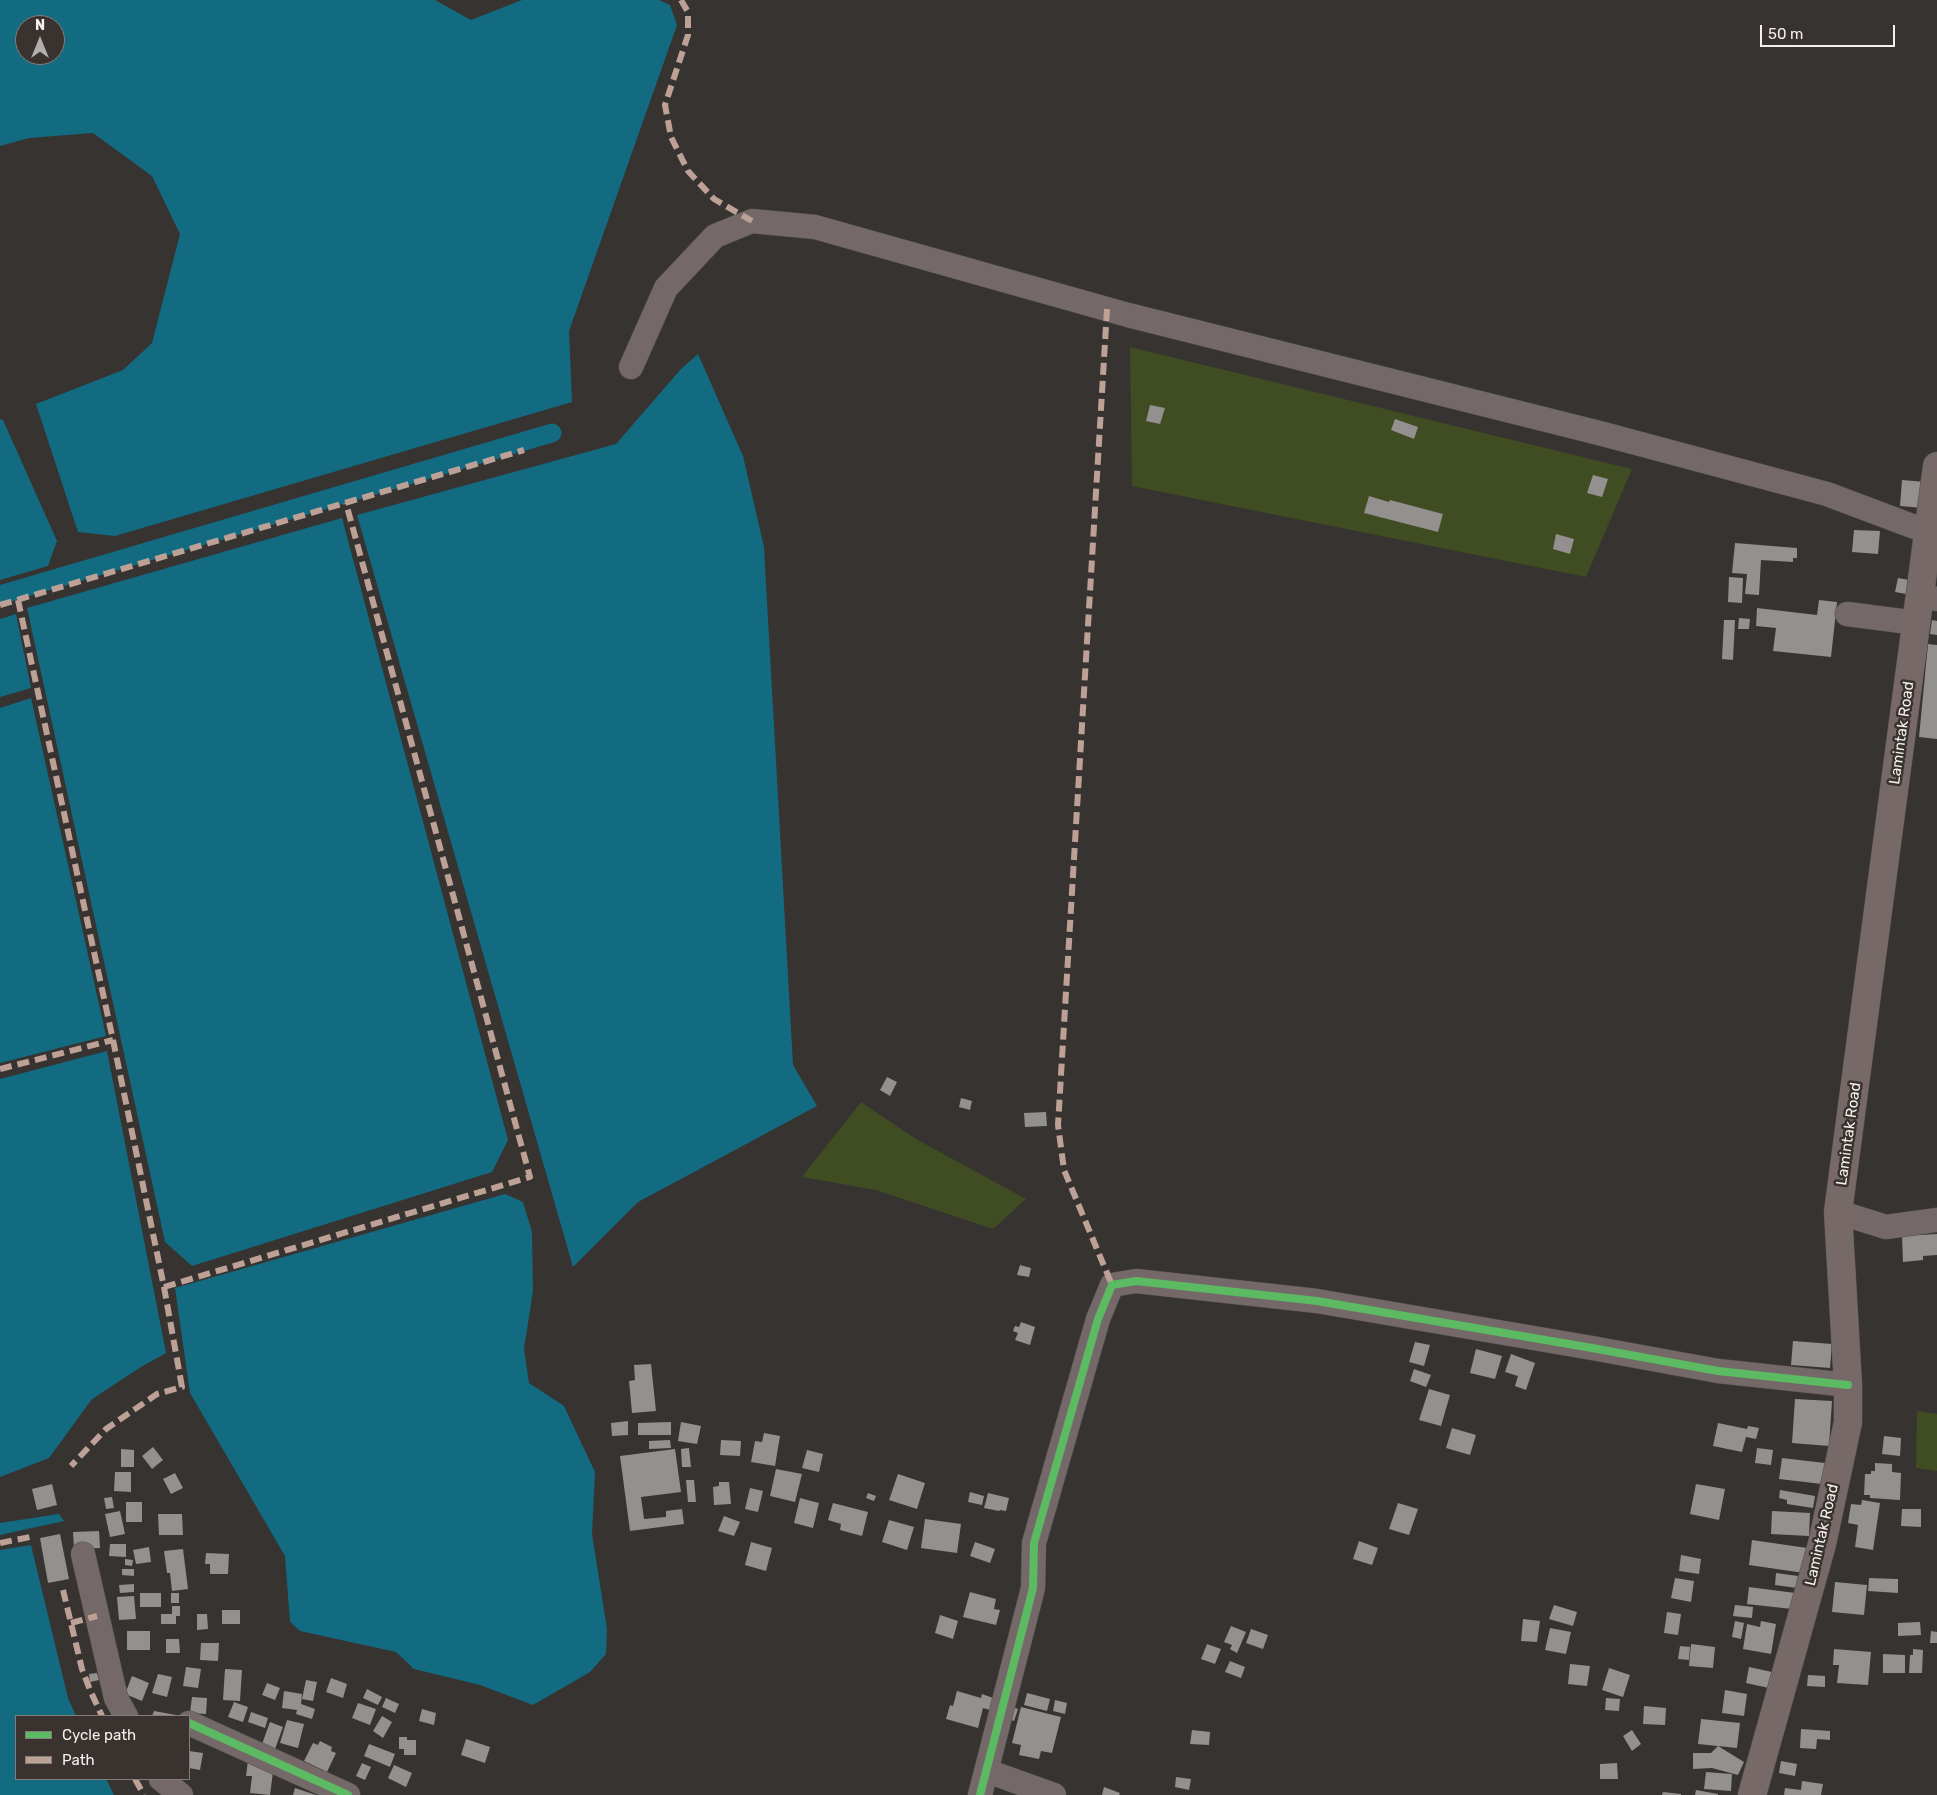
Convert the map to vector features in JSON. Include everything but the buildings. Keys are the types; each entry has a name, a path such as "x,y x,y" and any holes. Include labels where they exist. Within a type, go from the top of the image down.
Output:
{"main road":[{"name":"Lamintak Road","path":"1752,1795 1822,1544 1848,1422 1848,1385 1838,1212 1917,623 1928,598 1928,532 1937,466"}],"street":[{"path":"631,366 666,288 715,236 752,221 815,227 1128,315 1603,434 1827,494 1928,532"},
{"path":"1847,614 1917,623"},
{"path":"1838,1212 1886,1227 1937,1220"},
{"path":"980,1795 1033,1588 1034,1543 1098,1319 1112,1285 1136,1281 1317,1301 1718,1371 1848,1385"},
{"path":"83,1554 116,1698 125,1715"},
{"path":"190,1723 348,1795"},
{"path":"987,1771 1054,1795"},
{"path":"162,1780 181,1795"}],"green space":[{"path":"1130,347 1632,469 1586,577 1132,486"},
{"path":"861,1102 916,1139 1026,1199 993,1229 876,1190 802,1177"},
{"path":"1917,1411 1937,1414 1937,1471 1916,1468"}],"water":[{"path":"0,0 435,0 471,20 522,0 659,0 670,5 677,25 569,331 572,402 115,536 78,532 36,404 123,370 152,343 180,234 152,176 93,133 29,138 0,146"},
{"path":"698,354 743,456 764,547 793,1065 817,1106 638,1202 573,1267 357,515 616,444 681,369"},
{"path":"0,419 3,420 57,541 48,566 0,580"},
{"path":"342,518 508,1140 492,1172 192,1266 165,1242 27,608"},
{"path":"16,614 31,688 0,697 0,619"},
{"path":"31,698 106,1036 0,1063 0,708"},
{"path":"107,1051 166,1353 92,1399 49,1458 0,1477 0,1079"},
{"path":"505,1194 523,1202 532,1232 533,1291 524,1349 529,1383 564,1406 595,1472 592,1534 607,1629 606,1654 590,1672 533,1705 480,1685 414,1669 396,1652 300,1631 290,1622 285,1556 190,1393 175,1288"},
{"path":"59,1514 64,1521 0,1535 0,1523"},
{"path":"31,1545 68,1698 76,1715 15,1715 15,1780 106,1780 114,1795 0,1795 0,1550"}],"waterway":[{"path":"0,595 552,433"}],"marked path":[{"path":"681,0 688,12 688,35 665,105 671,137 688,171 714,199 752,221"},
{"path":"1107,309 1058,1125 1064,1170 1112,1285"},
{"path":"0,605 524,450"},
{"path":"164,1287 530,1177 346,503"},
{"path":"18,600 113,1040 164,1287 182,1387 157,1394 106,1429 71,1466"},
{"path":"0,1069 113,1040"},
{"path":"0,1543 30,1537"},
{"path":"63,1590 82,1669 102,1715"},
{"path":"71,1623 97,1616"},
{"path":"136,1780 144,1795"}],"cycle path":[{"path":"980,1795 1033,1588 1034,1543 1098,1319 1112,1285 1136,1281 1317,1301 1718,1371 1848,1385"},
{"path":"190,1723 348,1795"}]}
